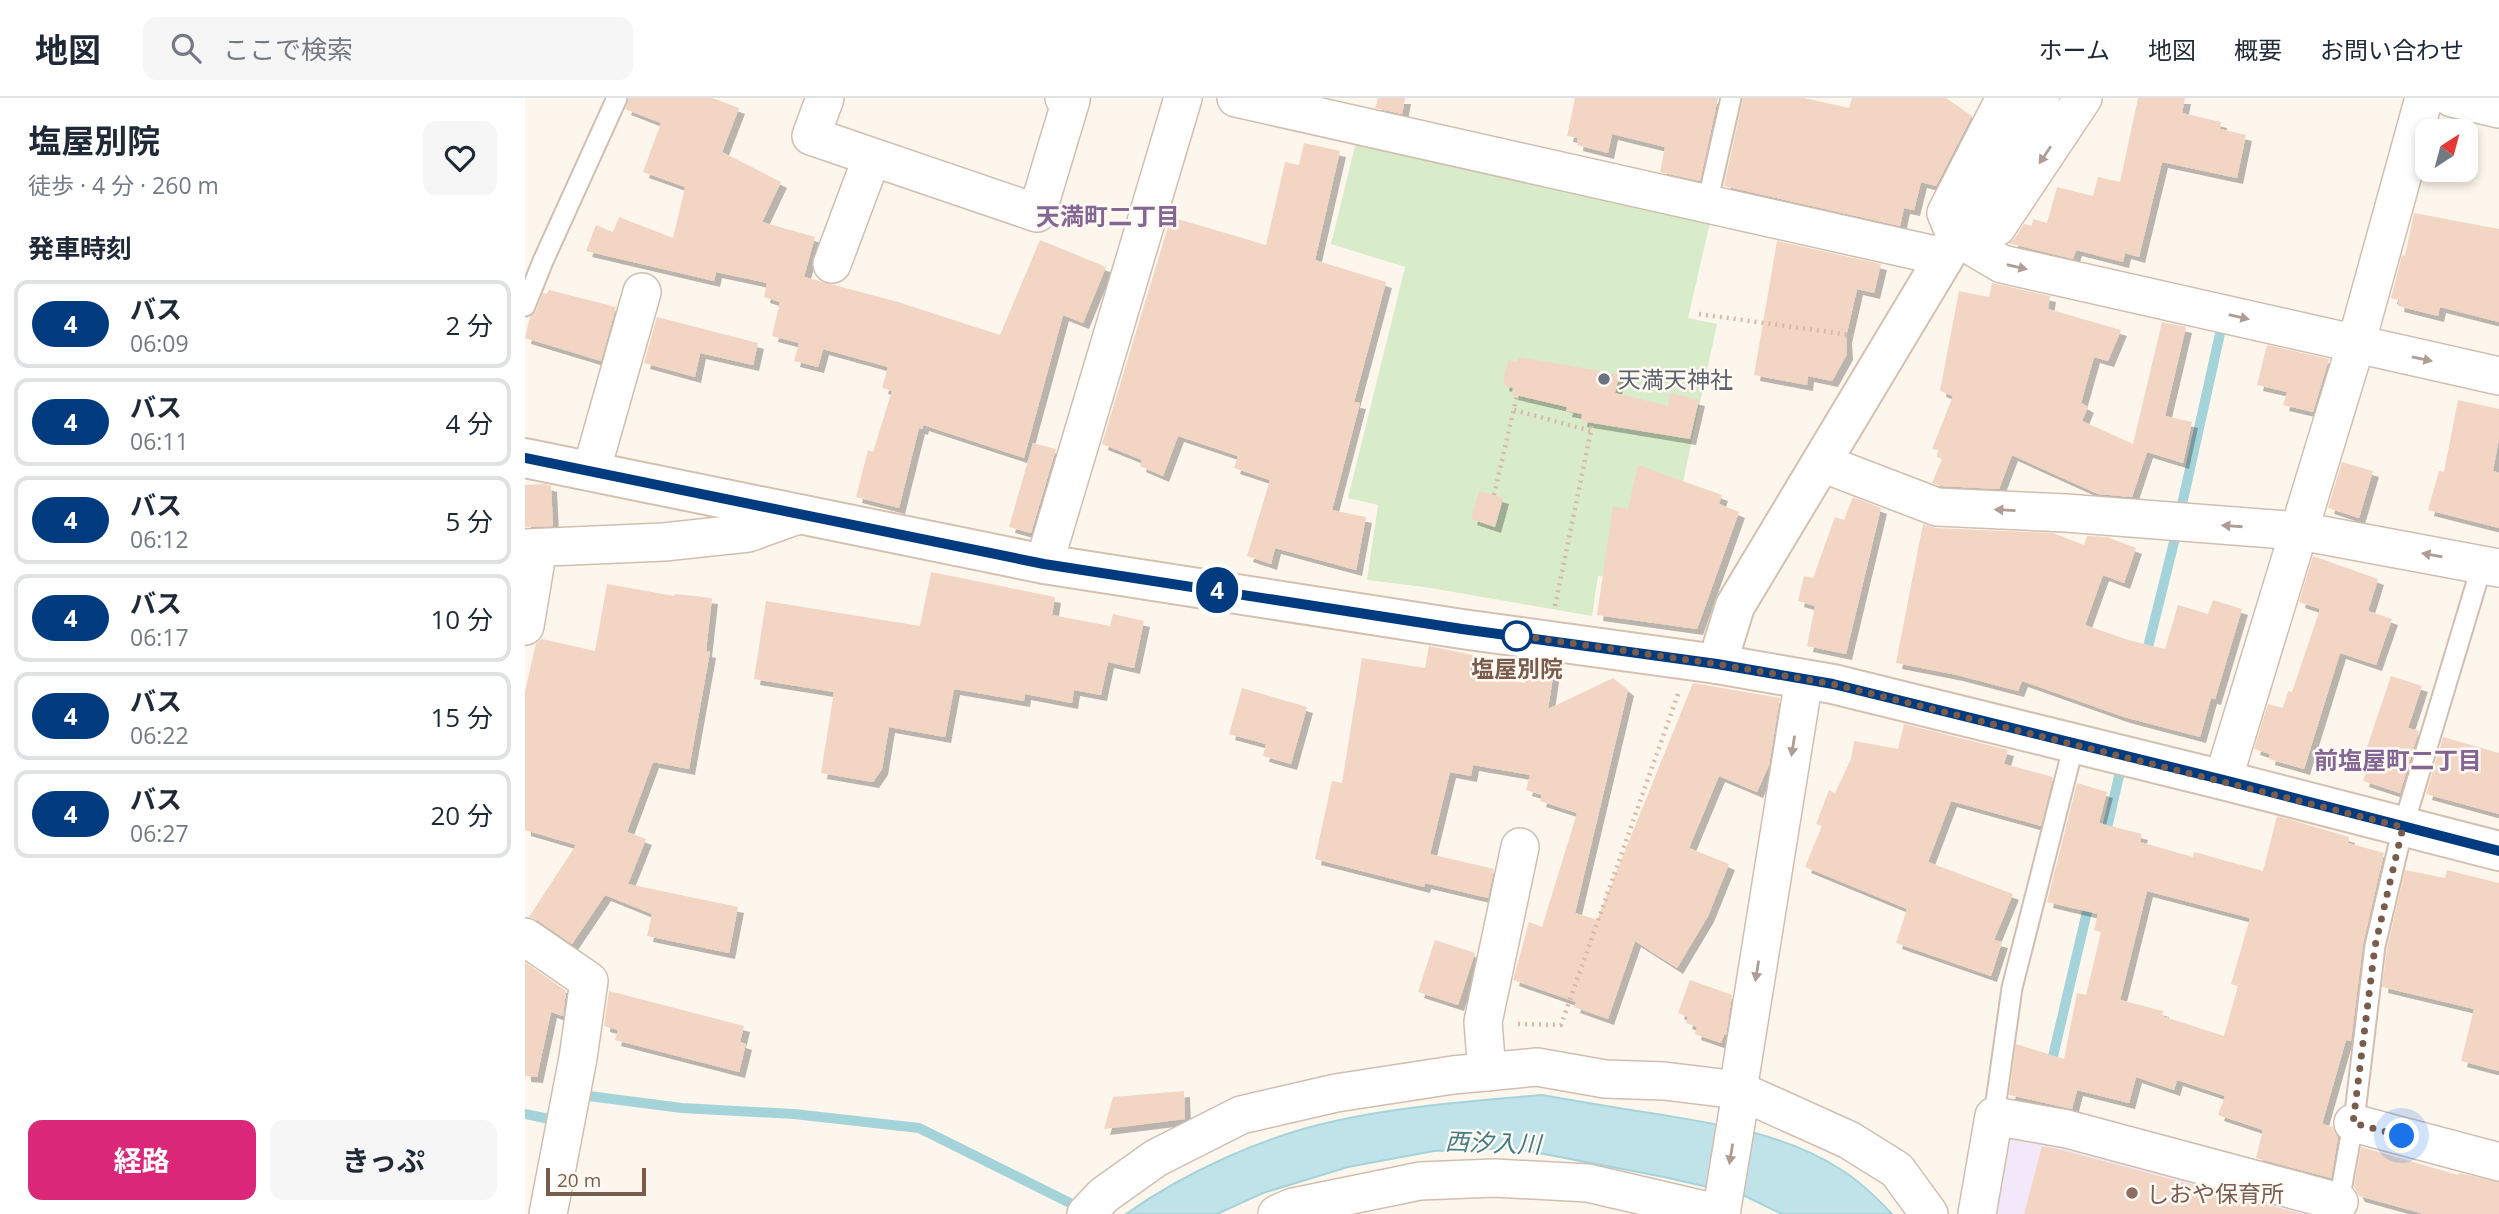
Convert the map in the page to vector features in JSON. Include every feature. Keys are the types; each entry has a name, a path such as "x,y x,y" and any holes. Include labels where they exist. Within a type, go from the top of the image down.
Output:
{"street":[{"path":"825,98 811,136 1037,213 1071,100 1064,98"},
{"path":"1044,564 1183,98"},
{"path":"1236,98 1707,204 1950,247 2002,264 2499,376"},
{"path":"1950,247 1946,213 2004,98"},
{"path":"1704,662 1727,628 1735,606 2040,98"},
{"path":"1950,247 1997,227 2083,98"},
{"path":"2224,780 2355,344 2424,98"},
{"path":"2452,98 2499,109"},
{"path":"832,264 872,157"},
{"path":"591,472 642,292"},
{"path":"525,458 1044,564 1548,641 1704,662 1833,684 2499,851"},
{"path":"1822,463 1937,506 2300,531 2490,566"},
{"path":"525,626 531,548 664,542 748,533 798,514"},
{"path":"1277,1214 1293,1207 1420,1181 1494,1178 1588,1183 1722,1211 1804,679"},
{"path":"1487,1072 1483,1022 1520,847"},
{"path":"525,937 589,981 578,1058 548,1214"},
{"path":"1086,1214 1104,1195 1156,1158 1241,1115 1336,1093 1453,1075 1538,1067 1605,1079 1664,1082 1738,1098 1849,1140 1897,1170 1929,1214"},
{"path":"1977,1214 1994,1116 2067,1129 2339,1202"},
{"path":"2353,1123 2499,1162"}],"lane":[{"path":"525,306 617,98"},
{"path":"1707,204 1731,98"},
{"path":"2339,1202 2353,1123 2375,946 2403,827 2490,566"},
{"path":"1994,1116 2012,988 2074,744"}],"path":[{"path":"1699,314 1894,341"},
{"path":"1494,495 1517,396"},
{"path":"1514,410 1592,428 1548,641"},
{"path":"1483,1022 1561,1025 1657,752 1704,662"}],"shaded area":[{"name":"しおや保育所","path":"2012,1133 2349,1214 1990,1214 2001,1145"}],"green space":[{"path":"1357,138 1711,218 1688,318 1717,324 1683,482 1651,583 1598,576 1592,616 1367,580 1378,505 1348,498 1405,267 1331,244"}],"water":[{"name":"西汐入川","path":"1542,1095 1709,1123 1777,1140 1820,1157 1847,1174 1892,1214 1782,1214 1743,1195 1513,1148 1434,1151 1348,1167 1263,1193 1217,1214 1126,1214 1173,1184 1226,1158 1308,1128 1412,1108"}],"building":[{"path":"629,98 712,98 739,108 722,152 781,182 762,222 815,237 804,277 898,302 1000,335 1040,240 1106,267 1083,323 1063,315 1024,458 923,425 922,429 919,428 899,508 856,497 868,450 873,452 892,391 882,388 888,367 823,349 818,367 794,361 799,343 772,336 780,302 764,297 767,283 716,272 714,281 586,251 596,225 613,232 619,217 673,238 685,187 643,172 661,123 625,109"},
{"path":"1378,98 1405,98 1402,114 1375,108"},
{"path":"1575,98 1718,98 1700,181 1660,172 1665,147 1612,134 1608,153 1577,145 1578,138 1567,136"},
{"path":"1743,98 1804,98 1849,108 1852,98 1946,98 1972,116 1936,186 1921,182 1914,210 1904,208 1900,226 1724,186"},
{"path":"2138,98 2185,98 2182,113 2221,122 2220,129 2246,135 2237,178 2162,162 2139,257 2125,253 2123,262 2076,250 2073,259 2008,243 2024,224 2032,226 2033,219 2047,223 2057,187 2093,196 2098,177 2120,182"},
{"path":"1304,143 1340,151 1315,260 1386,282 1354,402 1360,403 1332,510 1366,517 1356,570 1275,548 1271,564 1247,556 1270,480 1234,468 1238,456 1178,436 1163,476 1140,466 1142,460 1102,444 1171,217 1266,245 1285,162 1299,165"},
{"path":"2414,213 2499,229 2499,322 2440,307 2438,316 2398,306 2399,300 2391,298 2402,255 2405,256"},
{"path":"1777,241 1881,264 1874,293 1857,289 1846,337 1847,354 1832,381 1808,376 1807,385 1754,375"},
{"path":"1992,283 2050,296 2048,309 2121,330 2108,361 2094,357 2081,403 2088,407 2082,421 2133,444 2162,322 2186,327 2165,416 2192,422 2183,463 2147,452 2132,497 2098,494 2012,455 1999,489 1941,486 1932,483 1942,459 1937,457 1938,450 1932,449 1953,396 1940,391 1959,291 1989,297"},
{"path":"549,290 616,307 601,361 525,338 530,317 536,311 543,293 547,294"},
{"path":"657,317 758,343 753,365 700,353 695,377 644,363"},
{"path":"2267,345 2329,359 2313,412 2283,405 2287,392 2257,385"},
{"path":"1518,357 1617,374 1619,376 1615,393 1668,406 1670,393 1699,400 1690,439 1581,421 1582,414 1566,411 1567,407 1512,394 1513,388 1503,385 1508,360 1517,362"},
{"path":"2458,400 2499,409 2499,438 2493,471 2499,473 2499,528 2428,510 2439,471 2444,472"},
{"path":"1033,443 1056,449 1031,533 1009,527"},
{"path":"2342,462 2373,471 2359,518 2328,508"},
{"path":"1638,465 1722,495 1719,504 1739,512 1697,629 1597,615 1613,506 1628,509"},
{"path":"525,485 551,486 553,526 525,527"},
{"path":"1479,491 1503,498 1495,527 1471,519"},
{"path":"1853,497 1881,508 1846,654 1807,646 1815,606 1798,601 1804,576 1813,578 1835,517 1844,520"},
{"path":"1923,524 1936,528 2053,533 2084,545 2087,536 2107,537 2136,548 2124,583 2103,575 2085,625 2128,640 2165,649 2178,605 2208,614 2213,600 2242,609 2215,699 2211,698 2200,737 2124,717 2022,681 2018,691 1896,663"},
{"path":"2313,556 2378,579 2368,611 2392,619 2376,665 2340,653 2304,769 2269,759 2270,754 2254,749 2268,704 2283,708 2288,691 2292,692 2320,609 2299,602"},
{"path":"931,572 1055,597 1052,615 1110,626 1113,614 1144,621 1134,668 1108,662 1101,695 1074,690 1072,703 1025,694 1024,701 954,689 945,737 889,727 882,769 873,782 821,773 834,692 754,679 766,601 920,626"},
{"path":"607,584 674,596 712,598 706,651 710,652 689,769 653,762 627,832 646,839 628,884 738,907 729,953 647,936 652,914 605,895 572,944 529,917 576,845 525,830 525,692 536,643 542,639 595,651"},
{"path":"1429,646 1473,655 1470,673 1525,683 1529,660 1555,664 1548,709 1613,678 1628,690 1575,913 1597,920 1693,683 1780,698 1769,765 1757,792 1719,776 1689,848 1729,864 1708,916 1677,968 1635,941 1608,1019 1574,1007 1576,1002 1513,980 1529,922 1542,927 1577,813 1540,801 1542,795 1526,790 1530,775 1473,765 1471,776 1450,772 1430,854 1494,869 1488,898 1425,883 1424,887 1315,859 1332,781 1342,783 1362,658 1425,668"},
{"path":"2391,676 2422,686 2408,728 2419,731 2400,793 2363,781 2372,755 2365,753"},
{"path":"1242,688 1307,707 1291,764 1263,756 1266,744 1229,734"},
{"path":"1904,724 2008,750 2004,764 2053,777 2041,826 1951,801 1928,862 2013,894 1994,940 2002,942 1991,976 1896,943 1907,909 1805,867 1822,826 1816,824 1829,790 1835,793 1851,759 1854,741 1898,749"},
{"path":"2443,737 2499,753 2499,814 2426,794"},
{"path":"2077,783 2107,792 2099,823 2142,834 2140,842 2193,857 2194,852 2263,871 2277,816 2349,837 2348,843 2384,853 2363,944 2351,1041 2346,1040 2322,1124 2333,1127 2338,1138 2331,1178 2256,1158 2263,1130 2218,1115 2225,1096 2177,1080 2174,1090 2136,1077 2129,1103 2077,1090 2072,1109 2009,1095 2016,1044 2064,1059 2077,993 2086,995 2101,932 2094,930 2098,914 2047,902","holes":["2147,891 2250,918 2231,984 2238,986 2224,1036 2162,1016 2163,1011 2120,1000"]},
{"path":"2405,870 2445,878 2447,870 2499,883 2499,1071 2461,1061 2474,1009 2382,987 2387,948"},
{"path":"1435,940 1475,953 1458,1005 1418,992"},
{"path":"525,962 566,991 563,1016 551,1012 537,1077 525,1076"},
{"path":"1690,980 1732,995 1726,1035 1721,1043 1695,1034 1697,1027 1686,1023 1688,1017 1678,1013"},
{"path":"609,991 744,1026 740,1042 746,1044 739,1072 615,1040 618,1030 604,1026"},
{"path":"1184,1091 1185,1119 1104,1129 1113,1097"},
{"name":"しおや保育所","path":"2042,1146 2062,1150 2302,1214 2024,1214"},
{"path":"2361,1147 2458,1175 2459,1173 2499,1182 2499,1214 2424,1214 2359,1196 2354,1187"}],"waterway":[{"path":"2181,509 2221,329"},
{"path":"2146,655 2175,538"},
{"path":"2105,837 2119,776"},
{"path":"2050,1069 2090,899"},
{"path":"580,1099 581,1095 682,1108 794,1114 919,1128 1070,1203"},
{"path":"525,1114 554,1120"}],"bus line":[{"name":"4","path":"525,458 1044,564 1462,629 1717,664 1833,684 2499,851"}],"place":[{"name":"天満天神社","path":"1604,379"},
{"name":"塩屋別院","path":"1517,636"},
{"name":"しおや保育所","path":"2132,1193"}],"district":[{"name":"天満町二丁目","path":"1108,215"},
{"name":"前塩屋町二丁目","path":"2398,759"}],"route":[{"path":"1517,636 1514,635 1717,664 1833,684 2403,827 2375,946 2353,1123 2402,1136"}]}
